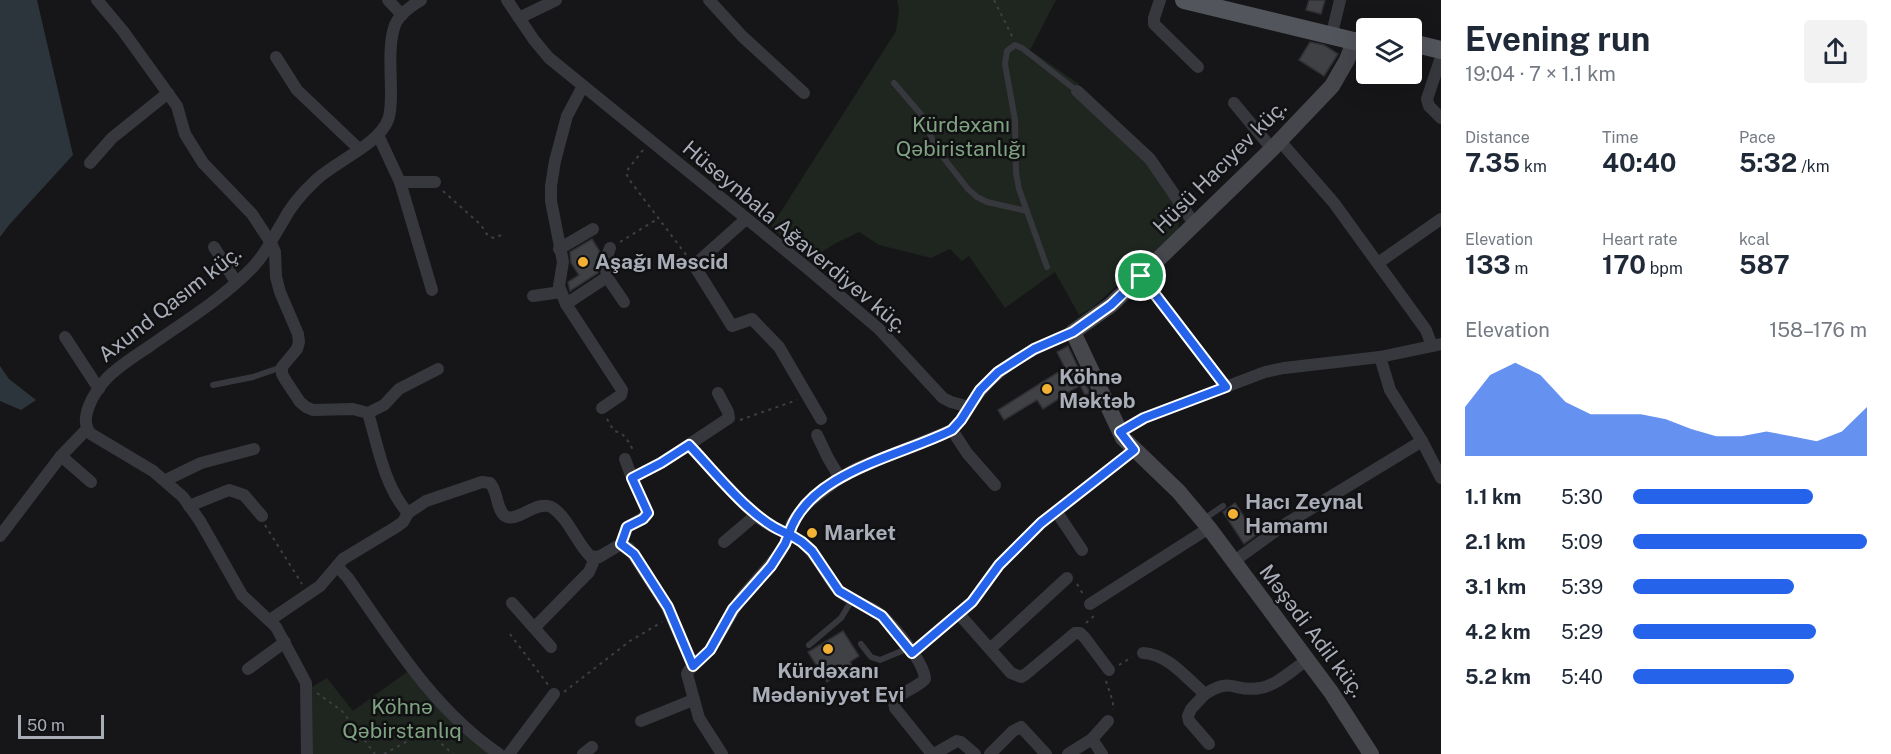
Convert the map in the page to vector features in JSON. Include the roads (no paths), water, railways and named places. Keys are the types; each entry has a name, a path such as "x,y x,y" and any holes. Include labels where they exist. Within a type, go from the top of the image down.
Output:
{"main road":[{"path":"1184,0 1356,37"},
{"path":"1228,0 1334,25 1356,36"},
{"path":"1422,48 1441,57"},
{"path":"1422,55 1441,57"}],"street":[{"path":"97,0 123,30 177,106 185,134 198,157 252,214 271,243 280,292 298,334 299,342 297,349 282,367 282,374 306,407 313,410 353,409 368,413 384,405 399,389 438,369"},
{"path":"388,0 402,15"},
{"path":"421,0 402,15 395,24 392,37 389,118 378,135 400,182 432,290"},
{"name":"Hüseynbala Ağaverdiyev küç.","path":"507,0 534,40 549,57 879,329 943,398 969,407"},
{"path":"519,18 556,0"},
{"path":"709,0 742,36 804,93"},
{"path":"1160,0 1154,24 1198,67"},
{"path":"1334,25 1340,0"},
{"name":"Hüsü Hacıyev küç.","path":"1073,332 1111,305 1276,145 1332,86 1356,46"},
{"path":"276,57 297,90 359,149"},
{"path":"1441,57 1427,99 1429,106 1441,118"},
{"path":"584,86 567,116 555,161 551,201 563,267 559,286 561,292 566,304 622,390 621,395 602,408"},
{"path":"1077,91 1150,159 1195,225"},
{"path":"90,163 112,138 168,93"},
{"path":"1120,432 1144,418 1265,372 1380,357 1437,345 1334,203 1234,103"},
{"name":"Axund Qasım küç.","path":"87,429 86,416 99,389 122,366 252,268 271,243 282,221 314,181 378,135"},
{"path":"400,182 435,182"},
{"path":"746,219 696,264 697,270 732,326 737,326 748,319 754,320 779,347 821,419"},
{"path":"1378,263 1441,219"},
{"path":"560,249 593,229"},
{"path":"214,247 236,282"},
{"path":"610,248 605,262 607,277 624,302"},
{"path":"1141,276 1226,387"},
{"path":"566,304 607,277"},
{"path":"533,296 561,292"},
{"path":"721,754 705,729 693,700 687,674 710,650 733,609 776,560 797,514 840,478 857,468 952,430 980,390 998,372 1034,349 1073,332"},
{"name":"Məşədi Adil küç.","path":"1073,332 1120,432 1134,450 1179,492 1206,524 1331,692 1371,754"},
{"path":"65,337 99,389"},
{"path":"1380,357 1390,390 1422,441 1441,478"},
{"path":"632,478 661,463 729,418 718,393"},
{"path":"368,413 396,498 408,513"},
{"path":"0,536 62,456 87,429 101,441 166,480 189,506 242,595 270,620 302,673 306,688 307,754"},
{"path":"952,430 967,453 995,485"},
{"path":"817,435 840,478"},
{"path":"1233,562 1284,525 1422,441"},
{"path":"689,445 756,515 774,529 802,542 812,551 839,591 882,616 911,650 925,673 925,679 897,696 894,702 896,708 933,754 957,741 975,754"},
{"path":"166,480 201,463 254,449"},
{"path":"911,650 972,602 999,565 1056,511 1134,450"},
{"path":"62,456 91,482"},
{"path":"535,627 589,572 595,558 621,544 627,527 643,519 648,513 625,459"},
{"path":"270,620 328,579 337,566 351,554 396,527 403,522 408,513 426,501 482,482 490,483 494,487 506,517 512,518 540,506 548,506 560,515 587,553 595,558"},
{"path":"189,506 229,490 244,495 262,516"},
{"path":"1056,511 1082,550"},
{"path":"724,542 756,515"},
{"path":"1090,604 1206,524"},
{"path":"621,544 634,554 673,617 693,666"},
{"path":"337,566 348,578 414,673 462,726 476,739 499,754"},
{"path":"990,649 1067,578"},
{"path":"512,603 551,646"},
{"path":"959,614 1011,673 1022,676 1070,636 1080,633 1109,670"},
{"path":"248,669 285,642"},
{"path":"1143,653 1164,658 1205,694"},
{"path":"1209,744 1188,716 1191,709 1205,694 1217,686 1227,684 1260,688 1269,685 1306,661"},
{"path":"508,754 554,694"},
{"path":"641,721 693,700"},
{"path":"1068,754 1092,739 1108,720"},
{"path":"990,754 1013,730 1021,727 1046,754"},
{"path":"1092,739 1102,754"}],"lane":[{"path":"1047,267 1016,173 1015,120 1005,64 1007,51 1015,45 1022,48 1077,91"},
{"path":"894,83 924,118 935,147 968,189 987,202 1027,211"},
{"path":"213,385 253,377 282,367"},
{"path":"1206,524 1223,506"},
{"path":"809,645 841,618 852,599"},
{"path":"861,644 871,657 880,660 911,650"}],"place":[{"name":"Aşağı Məscid","path":"583,262"},
{"name":"Köhnə Məktəb","path":"1047,389"},
{"name":"Hacı Zeynal Hamamı","path":"1233,514"},
{"name":"Market","path":"812,533"},
{"name":"Kürdəxanı Mədəniyyət Evi","path":"828,649"}],"park label":[{"name":"Kürdəxanı Qəbiristanlığı","path":"961,137"},
{"name":"Köhnə Qəbirstanlıq","path":"402,719"}]}
